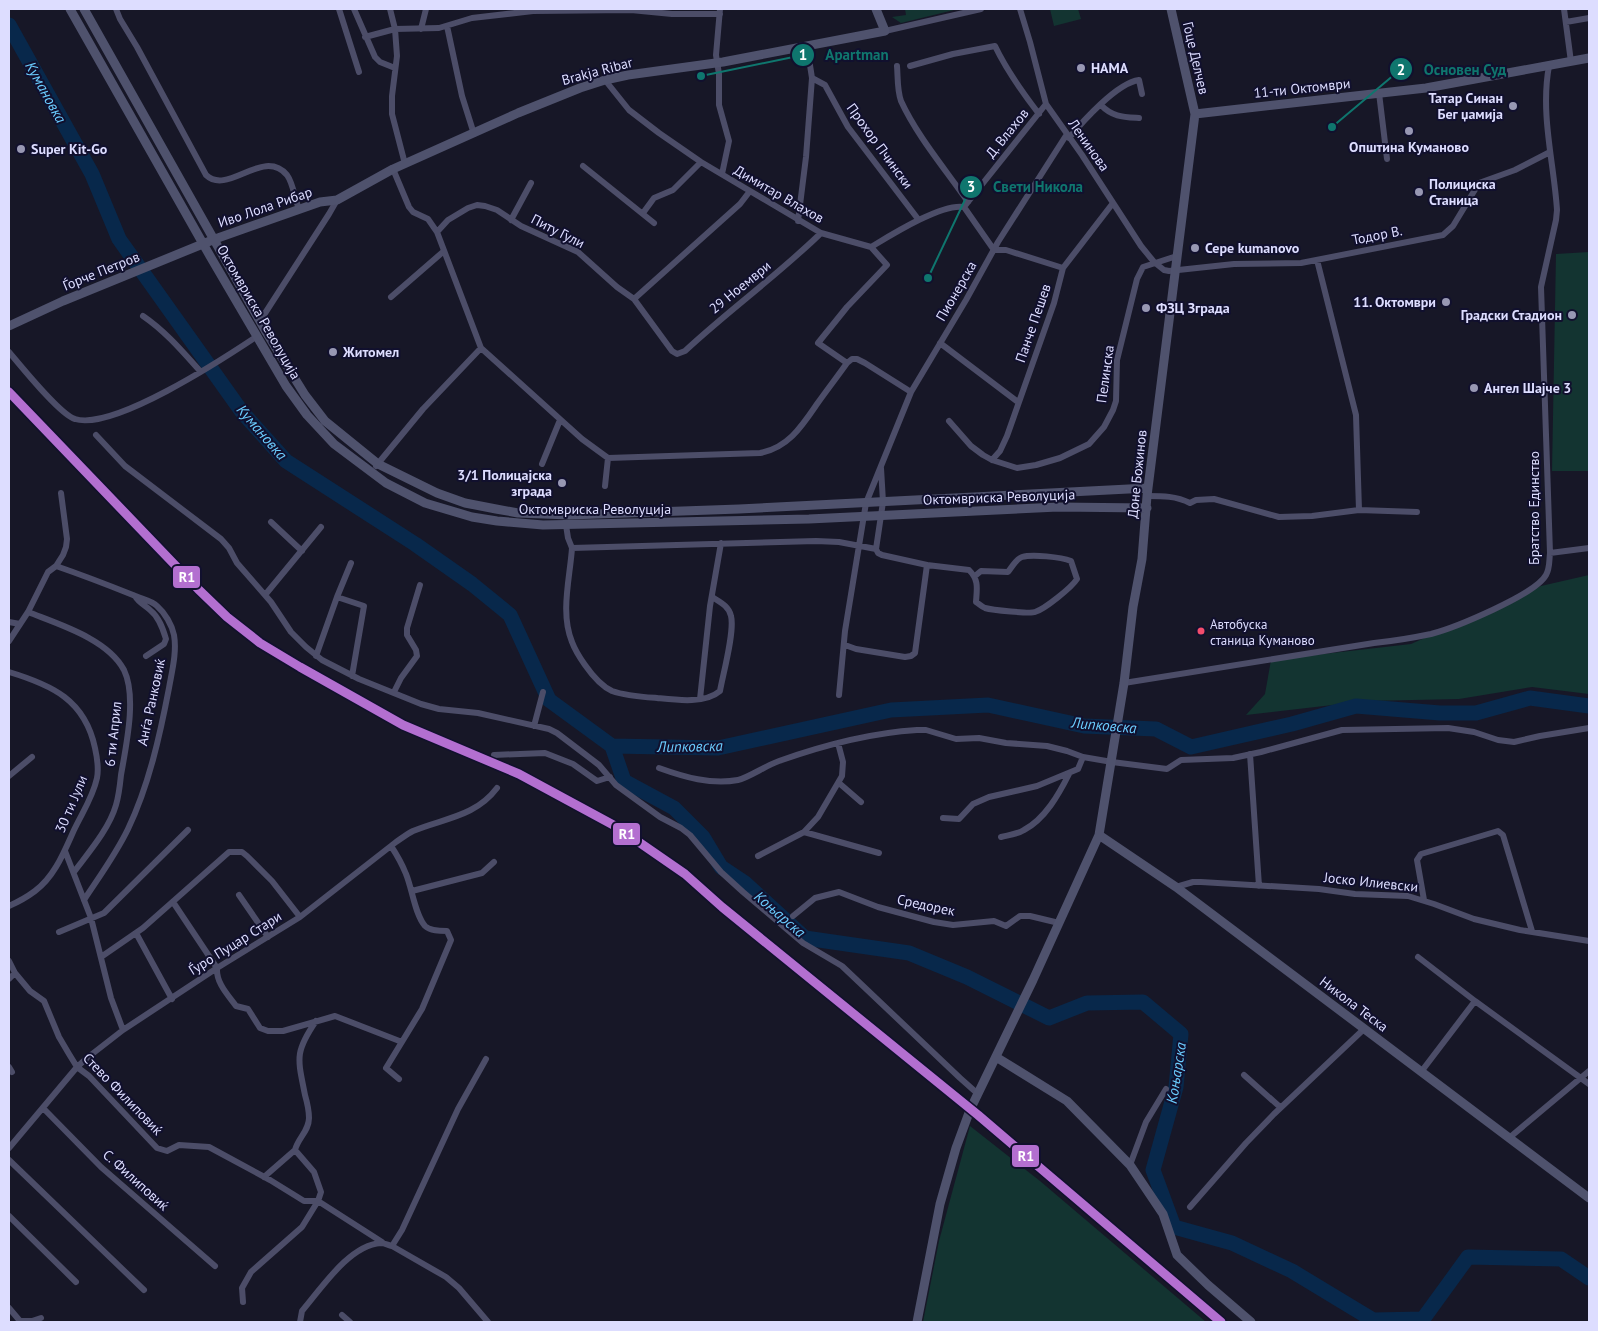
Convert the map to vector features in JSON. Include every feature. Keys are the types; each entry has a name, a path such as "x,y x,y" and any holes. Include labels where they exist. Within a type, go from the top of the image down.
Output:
{"street":[{"name":"Октомвриска Револуција","path":"70,9 275,369 307,415 334,444 371,474 425,503 472,517 521,523 566,525 809,519 1058,508 1146,508"},
{"name":"Октомвриска Револуција","path":"84,9 260,321 297,384 313,406 339,434 378,464 437,493 465,503 518,513 595,514 1148,492"},
{"path":"116,9 206,175 214,180 220,180 261,167 271,166 287,176 299,209"},
{"path":"339,9 359,72"},
{"path":"354,9 374,57 380,62 395,68"},
{"path":"390,9 395,29 397,56 392,96 392,114 405,164"},
{"path":"421,29 426,9"},
{"path":"876,9 885,31 981,9"},
{"name":"Ленинова","path":"1020,9 1046,104 1154,262 1164,270 1175,272"},
{"name":"Гоце Делчев","path":"1171,9 1195,114"},
{"path":"1564,9 1571,62"},
{"path":"365,37 395,29 439,28 472,18 516,11 631,10 672,14 720,12 716,38 719,104 729,141 722,174"},
{"path":"1566,22 1589,18"},
{"path":"446,26 464,103 474,134"},
{"name":"Brakja Ribar","path":"337,200 393,169 554,98 604,80 717,63 885,31"},
{"path":"798,220 812,92 812,78 807,46"},
{"path":"910,66 953,54 995,46 1004,67 1039,114"},
{"name":"11-ти Октомври","path":"1195,114 1426,88 1589,58"},
{"path":"897,66 898,89 901,100 994,250 1006,250 1063,268"},
{"name":"Братство Единство","path":"1124,683 1404,640 1433,633 1458,625 1520,595 1546,576 1549,568 1550,553 1541,287 1556,220 1546,83 1549,66"},
{"name":"Прохор Пчински","path":"812,78 825,85 848,127 918,219"},
{"name":"Димитар Влахов","path":"604,80 628,110 701,162 822,234 871,247"},
{"name":"Пионерска","path":"839,695 858,545 866,502 912,392 994,250 1068,136 1121,88 1133,81 1139,80 1142,94"},
{"path":"1379,93 1387,159"},
{"name":"Д. Влахов","path":"966,204 1046,104"},
{"path":"1101,105 1115,115 1139,118"},
{"name":"Доне Божинов","path":"917,1322 940,1204 956,1148 970,1110 1033,980 1099,836 1124,683 1133,607 1142,559 1146,508 1176,256 1195,114"},
{"name":"Тодор В.","path":"1175,272 1234,264 1285,264 1317,260 1443,235 1453,226 1479,183 1515,170 1550,152"},
{"path":"643,213 654,198 665,195 673,190 701,162"},
{"path":"584,166 654,223"},
{"path":"393,169 409,207 413,212 428,219 437,232 481,348 560,420 608,458 760,453 770,451 784,444 800,428 846,364 852,359 866,363 912,392"},
{"path":"511,220 531,183"},
{"path":"634,299 740,204 750,191"},
{"name":"Иво Лола Рибар","path":"204,244 320,202 337,200"},
{"path":"260,321 337,200"},
{"name":"Панче Пешев","path":"992,460 1000,452 1054,303 1063,268 1113,203"},
{"path":"846,364 818,342 888,265 871,247 918,219 966,204"},
{"name":"Питу Гули","path":"437,232 448,220 458,213 477,206 485,206 521,226 578,252 617,287 634,299 672,351"},
{"name":"29 Ноември","path":"672,351 677,354 685,350 822,234"},
{"name":"Ѓорче Петров","path":"9,326 62,301 204,244"},
{"path":"391,297 444,251"},
{"path":"1154,262 1176,256"},
{"path":"1317,260 1356,416 1358,428 1359,510"},
{"name":"Пелинска","path":"949,420 971,446 992,460 1016,468 1036,465 1081,449 1098,435 1109,419 1116,401 1117,360 1127,323 1132,294 1143,267 1154,262"},
{"path":"143,316 174,342 200,371"},
{"path":"9,352 53,402 74,419 86,421 105,418 127,410 180,384 256,336"},
{"path":"940,343 1018,402"},
{"path":"371,474 423,409 481,348"},
{"path":"542,464 560,420"},
{"path":"96,435 125,466 222,539 237,563 274,606 291,632 316,656 352,676 420,704 478,713 549,729 557,733 599,765 616,785 660,817 690,835 721,872 795,937 826,958 842,966 978,1094"},
{"path":"606,486 608,458"},
{"name":"Пионерска","path":"876,549 884,502 881,466"},
{"path":"9,642 28,612 48,572 56,566 66,547 66,531 60,492"},
{"path":"1148,492 1181,498 1190,503 1196,500 1214,499 1279,517 1312,516 1359,510 1417,512"},
{"path":"271,522 302,551"},
{"path":"566,525 572,548 567,598 567,625 572,642 589,671 602,684 614,692 672,700 700,699 720,691 731,631 731,616 724,604 712,597"},
{"path":"264,595 321,526"},
{"path":"572,548 721,543 840,542 876,549 882,555 927,565 969,570 975,576 977,585 976,602 983,608 1033,614 1043,609 1072,586 1077,578 1071,561 1065,558 1038,557 1023,557 1008,572 981,571 975,576"},
{"path":"700,699 712,597 721,543"},
{"path":"1550,553 1589,548"},
{"path":"316,656 351,563"},
{"path":"845,645 856,649 904,657 915,653 927,565"},
{"name":"Анѓа Ранковиќ","path":"56,566 156,604 165,615 174,633 172,672 162,721 140,800 128,830 117,850 84,900"},
{"path":"394,692 401,678 417,656 407,628 420,585"},
{"path":"135,596 138,601 152,611 162,626 166,639 164,644 146,656"},
{"path":"337,597 364,606 352,676"},
{"name":"6 ти Април","path":"28,612 85,636 110,652 124,669 129,687 130,707 116,805 108,824 74,872"},
{"path":"9,622 20,624"},
{"name":"30 ти Јули","path":"9,672 55,690 72,702 85,718 93,736 98,758 97,777 92,794 54,870 36,891 9,906"},
{"path":"534,726 543,692"},
{"path":"659,768 694,778 737,780 778,761 838,742 917,730 926,730 956,739 979,738 1006,743 1047,746 1083,757 1167,769 1181,760 1233,758 1342,730 1448,728 1514,742 1589,728"},
{"path":"758,856 804,832 818,818 842,776 843,762 838,742"},
{"path":"494,755 545,753 573,764 597,782 610,777"},
{"path":"1250,754 1259,886"},
{"path":"9,776 32,757"},
{"path":"942,818 959,820 973,804 989,797 1037,786 1078,770 1083,757"},
{"path":"1001,837 1024,830 1037,821 1058,796 1070,773"},
{"path":"839,783 861,802"},
{"name":"Ѓуро Пуцар Стари","path":"9,1148 77,1068 123,1030 217,968 300,917 391,846 412,832 464,815 491,796 497,788"},
{"path":"59,932 104,913 188,830"},
{"path":"1424,900 1417,860 1421,854 1498,831 1503,835 1532,931"},
{"path":"804,832 879,853"},
{"name":"Никола Теска","path":"1099,836 1176,887 1589,1198"},
{"path":"391,846 407,874 420,917 424,924 436,931 447,931 450,940 422,1010 396,1055 386,1068 399,1079"},
{"path":"65,851 91,918 111,998 123,1030"},
{"path":"102,957 136,933 229,852 242,852 272,881 300,917"},
{"path":"412,891 482,873 494,862"},
{"name":"Јоско Илиевски","path":"1176,887 1193,882 1287,886 1355,894 1408,896 1474,919 1589,941"},
{"name":"Средорек","path":"794,916 815,898 839,892 878,907 953,925 994,921 1006,926 1020,916 1030,916 1059,923"},
{"path":"239,895 268,937"},
{"path":"173,902 217,968 216,976 236,1006 248,1009 260,1028 268,1031 283,1031 335,1016 402,1042"},
{"path":"136,933 172,999"},
{"path":"1418,957 1589,1084"},
{"name":"Стево Филиповиќ","path":"9,961 15,973 30,991 44,1001 59,1037 77,1068 89,1076 157,1148 167,1151 179,1145 209,1147 304,1201 318,1201 382,1242 446,1277 459,1288 488,1322"},
{"path":"9,979 15,973"},
{"path":"1421,1072 1476,1001"},
{"path":"264,1177 295,1150 306,1131 310,1116 298,1063 299,1051 303,1039 316,1021"},
{"path":"1190,1207 1280,1107 1364,1029"},
{"path":"996,1057 1067,1101 1130,1165 1163,1214 1177,1255 1251,1322"},
{"path":"392,1246 413,1208 458,1109 486,1059"},
{"path":"1509,1138 1589,1071"},
{"path":"1244,1075 1280,1107"},
{"path":"1130,1165 1146,1122 1166,1089"},
{"name":"С. Филиповиќ","path":"43,1108 101,1167 215,1266"},
{"path":"243,1302 242,1288 251,1272 302,1227 318,1201 321,1192 314,1172 295,1150"},
{"path":"9,1160 144,1290"},
{"path":"9,1216 76,1282"},
{"path":"300,1322 302,1311 350,1257 360,1249 382,1242"},
{"path":"9,1308 20,1321 32,1321 41,1318"},
{"path":"342,1315 350,1322"}],"green space":[{"path":"905,9 958,9 901,23 892,17 906,15"},
{"path":"1050,9 1078,9 1081,19 1054,26"},
{"name":"Градски Стадион","path":"1589,252 1589,471 1552,471 1556,254"},
{"path":"1589,575 1589,694 1532,687 1459,699 1367,701 1246,715 1265,694 1271,660 1411,644 1541,586"},
{"path":"970,1126 1040,1181 1206,1322 923,1322 939,1241"}],"waterway":[{"name":"Кумановка","path":"9,25 92,174 119,239 242,412 286,461 415,544 472,584 510,615 549,700 612,746"},
{"name":"Липковска","path":"612,746 718,748 891,710 988,705 1084,726 1156,729 1191,747 1292,724 1356,706 1440,713 1476,713 1530,698 1589,706"},
{"name":"Коњарска","path":"612,746 624,781 674,808 703,837 721,867 745,883 805,938 909,953 967,977 1049,1018 1087,1003 1143,1002 1181,1034 1176,1087 1153,1170 1174,1227 1232,1243 1292,1271 1373,1320 1423,1319 1468,1257 1561,1259 1589,1278"}],"transit line":[{"name":"R1","path":"9,392 198,589 227,617 260,643 403,725 519,774 617,827 685,874 722,907 978,1115 1221,1322"}],"place":[{"name":"НАМА","path":"1081,68"},
{"name":"Apartman","path":"701,76"},
{"name":"Татар Синан Бег џамија","path":"1513,106"},
{"name":"Основен Суд","path":"1332,127"},
{"name":"Општина Куманово","path":"1409,131"},
{"name":"Super Kit-Go","path":"21,149"},
{"name":"Полициска Станица","path":"1419,192"},
{"name":"Cepe kumanovo","path":"1195,248"},
{"name":"Свети Никола","path":"928,278"},
{"name":"11. Октомври","path":"1446,302"},
{"name":"ФЗЦ Зграда","path":"1146,308"},
{"name":"Градски Стадион","path":"1572,315"},
{"name":"Житомел","path":"333,352"},
{"name":"Ангел Шајче 3","path":"1474,388"},
{"name":"3/1 Полицајска зграда","path":"562,483"},
{"name":"Автобуска станица Куманово","path":"1201,631"}]}
